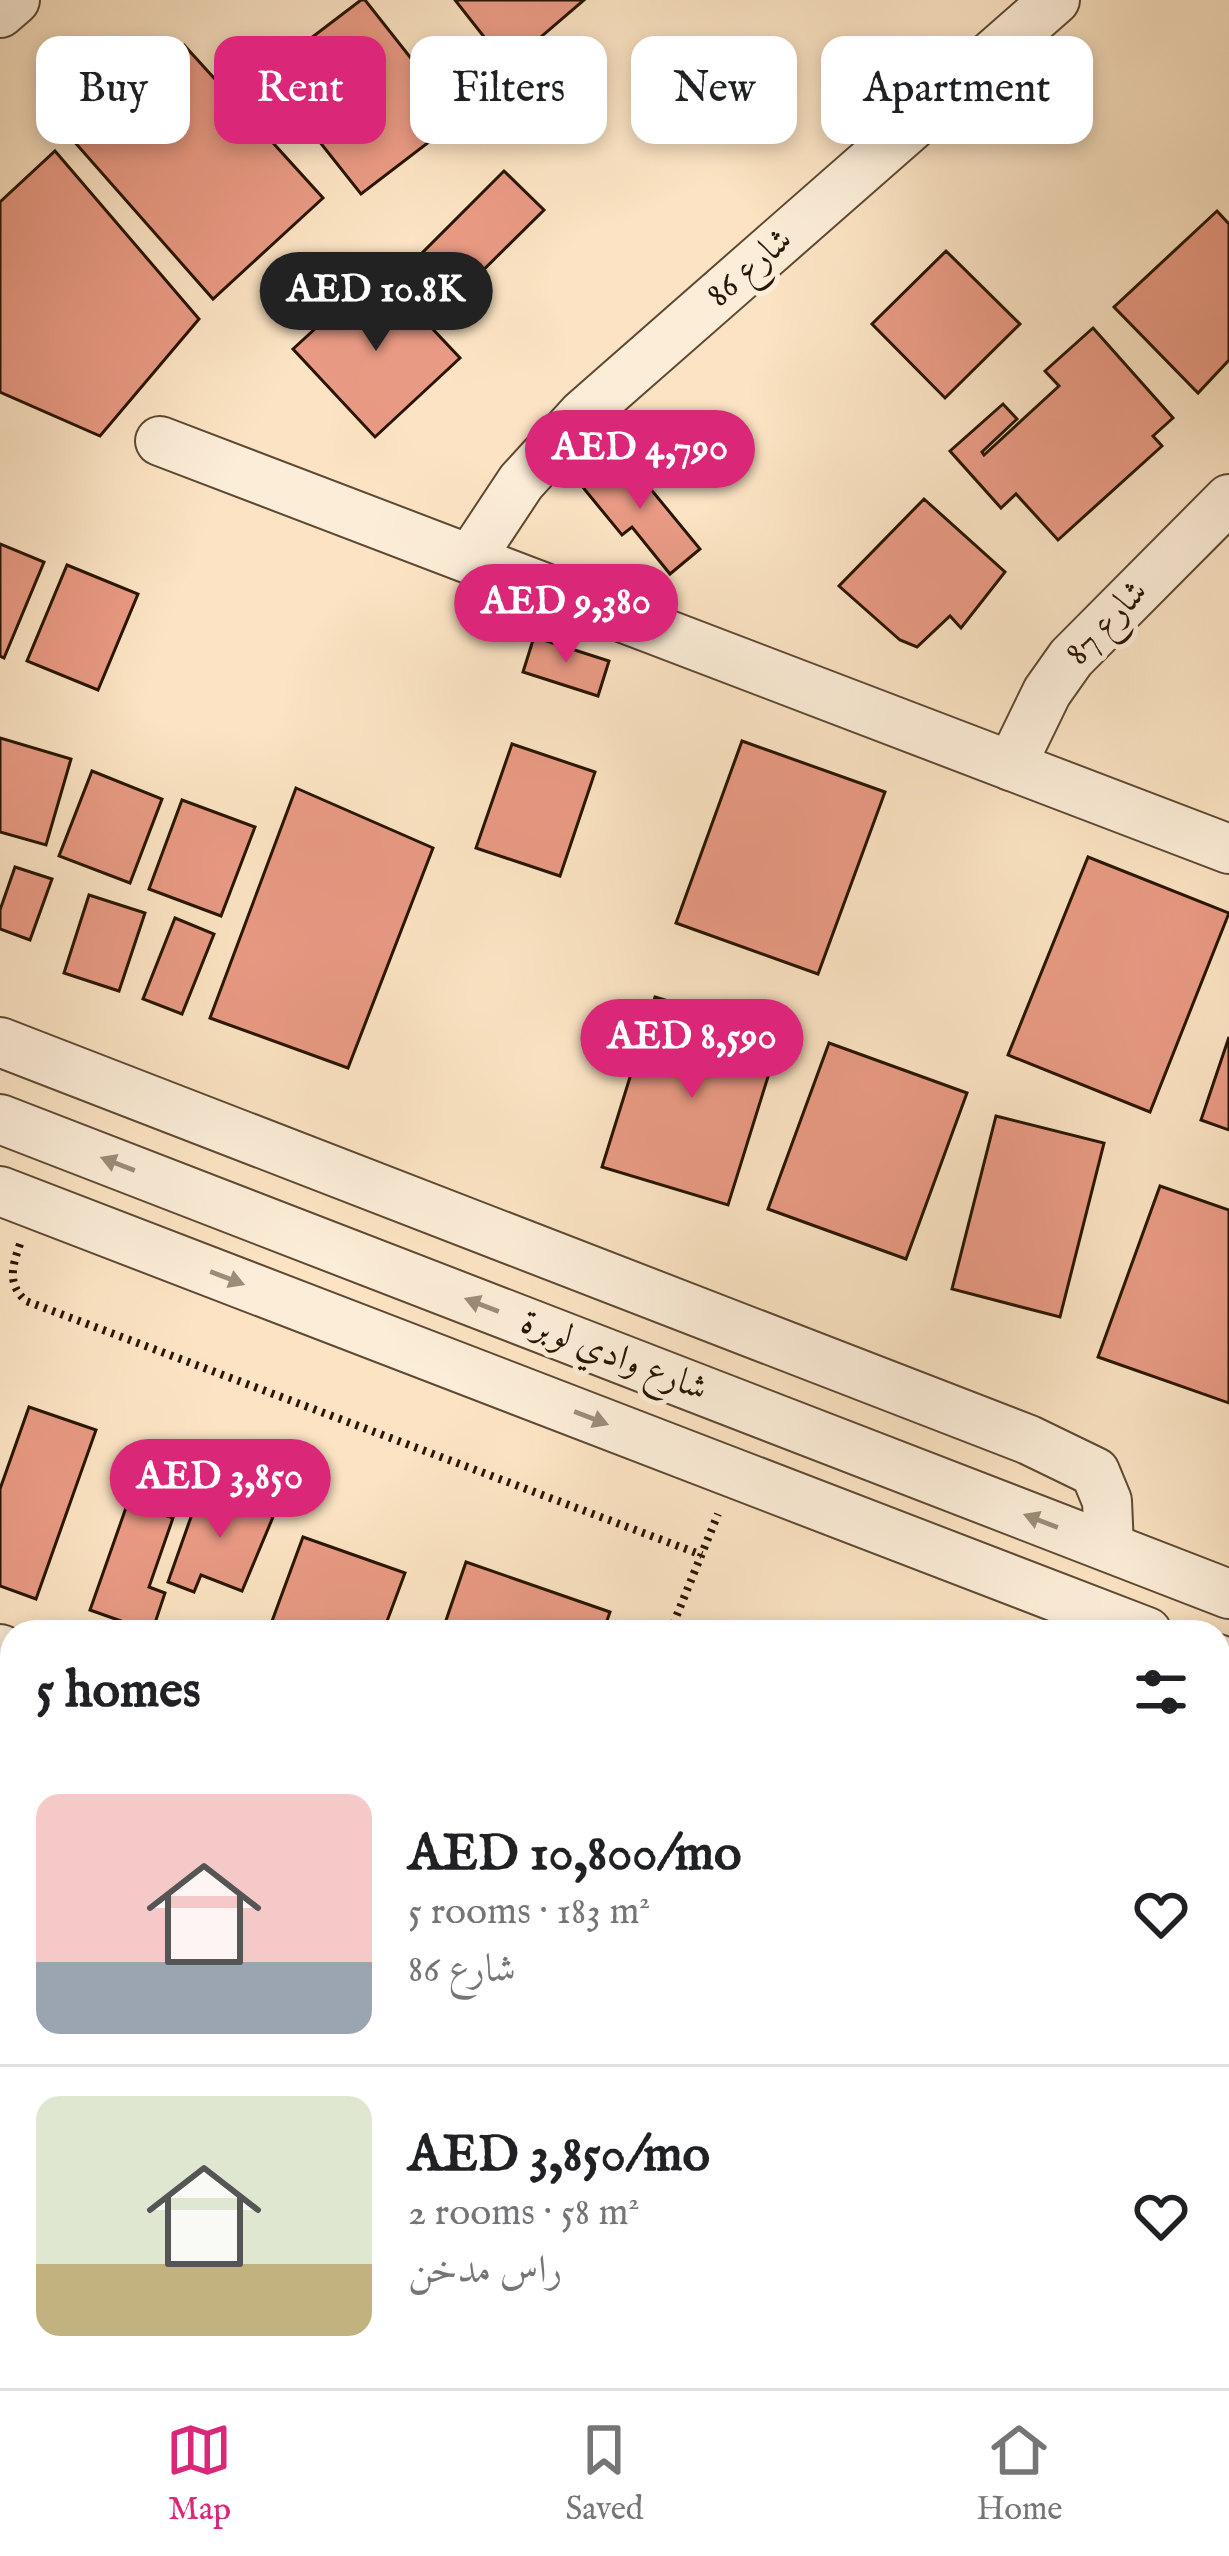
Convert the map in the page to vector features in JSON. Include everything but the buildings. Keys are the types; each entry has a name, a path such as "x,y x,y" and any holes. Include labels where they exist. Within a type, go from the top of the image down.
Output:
{"street":[{"path":"0,13 15,0"},
{"name":"شارع 86","path":"470,559 521,482 583,414 1055,0"},
{"path":"160,441 1229,849"},
{"name":"شارع 87","path":"1011,766 1047,692 1071,658 1229,499"},
{"path":"0,1042 1030,1440 1094,1472 1107,1501 1109,1547"},
{"name":"شارع وادي لوبرة","path":"0,1119 1229,1594"},
{"name":"شارع وادي لوبرة","path":"17,1197 1110,1620"}],"path":[{"path":"17,1197 12,1267 15,1289 26,1301 702,1555"},
{"path":"675,1620 735,1473"}]}
